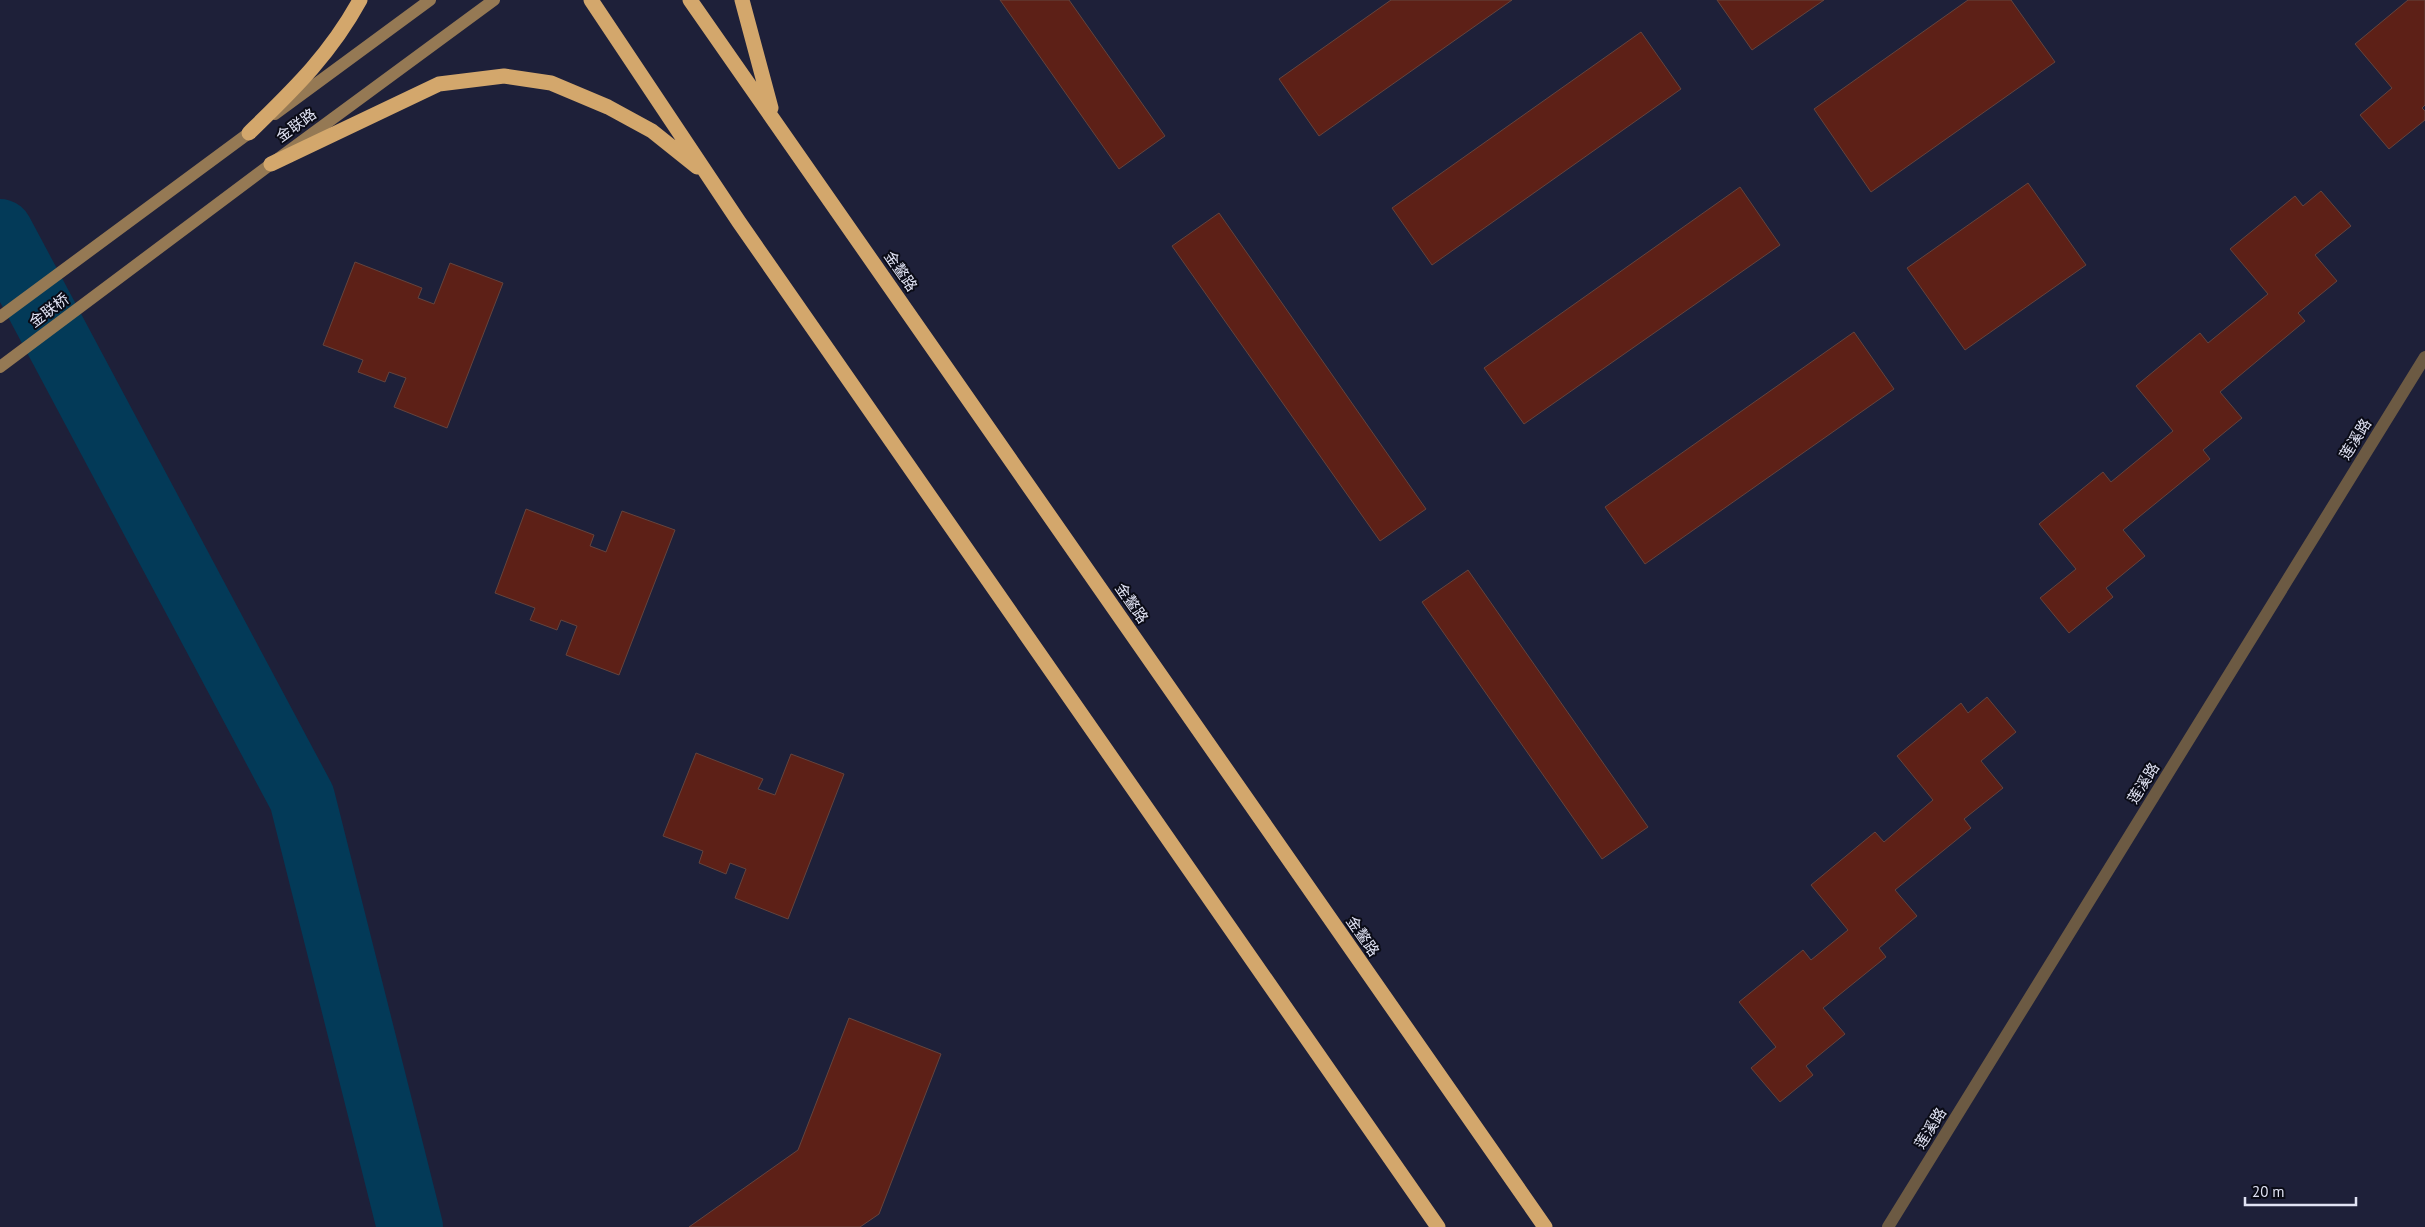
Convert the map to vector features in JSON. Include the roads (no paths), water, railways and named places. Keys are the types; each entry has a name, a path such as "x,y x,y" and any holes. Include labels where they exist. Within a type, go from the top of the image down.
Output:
{"highway":[{"path":"250,133 304,79 342,32 360,0"},
{"path":"591,0 709,177 1438,1227"},
{"name":"金鳌路","path":"690,0 1545,1227"},
{"path":"742,0 774,119"},
{"path":"271,164 439,84 504,76 551,83 608,106 652,131 709,177"}],"street":[{"name":"金联路","path":"93,248 430,0"},
{"name":"金联路","path":"117,278 494,0"},
{"name":"金联桥","path":"0,317 93,248"},
{"name":"金联桥","path":"0,367 117,278"},
{"name":"莲溪路","path":"1888,1227 2425,357"}],"waterway":[{"path":"0,232 302,798 410,1227"}]}
